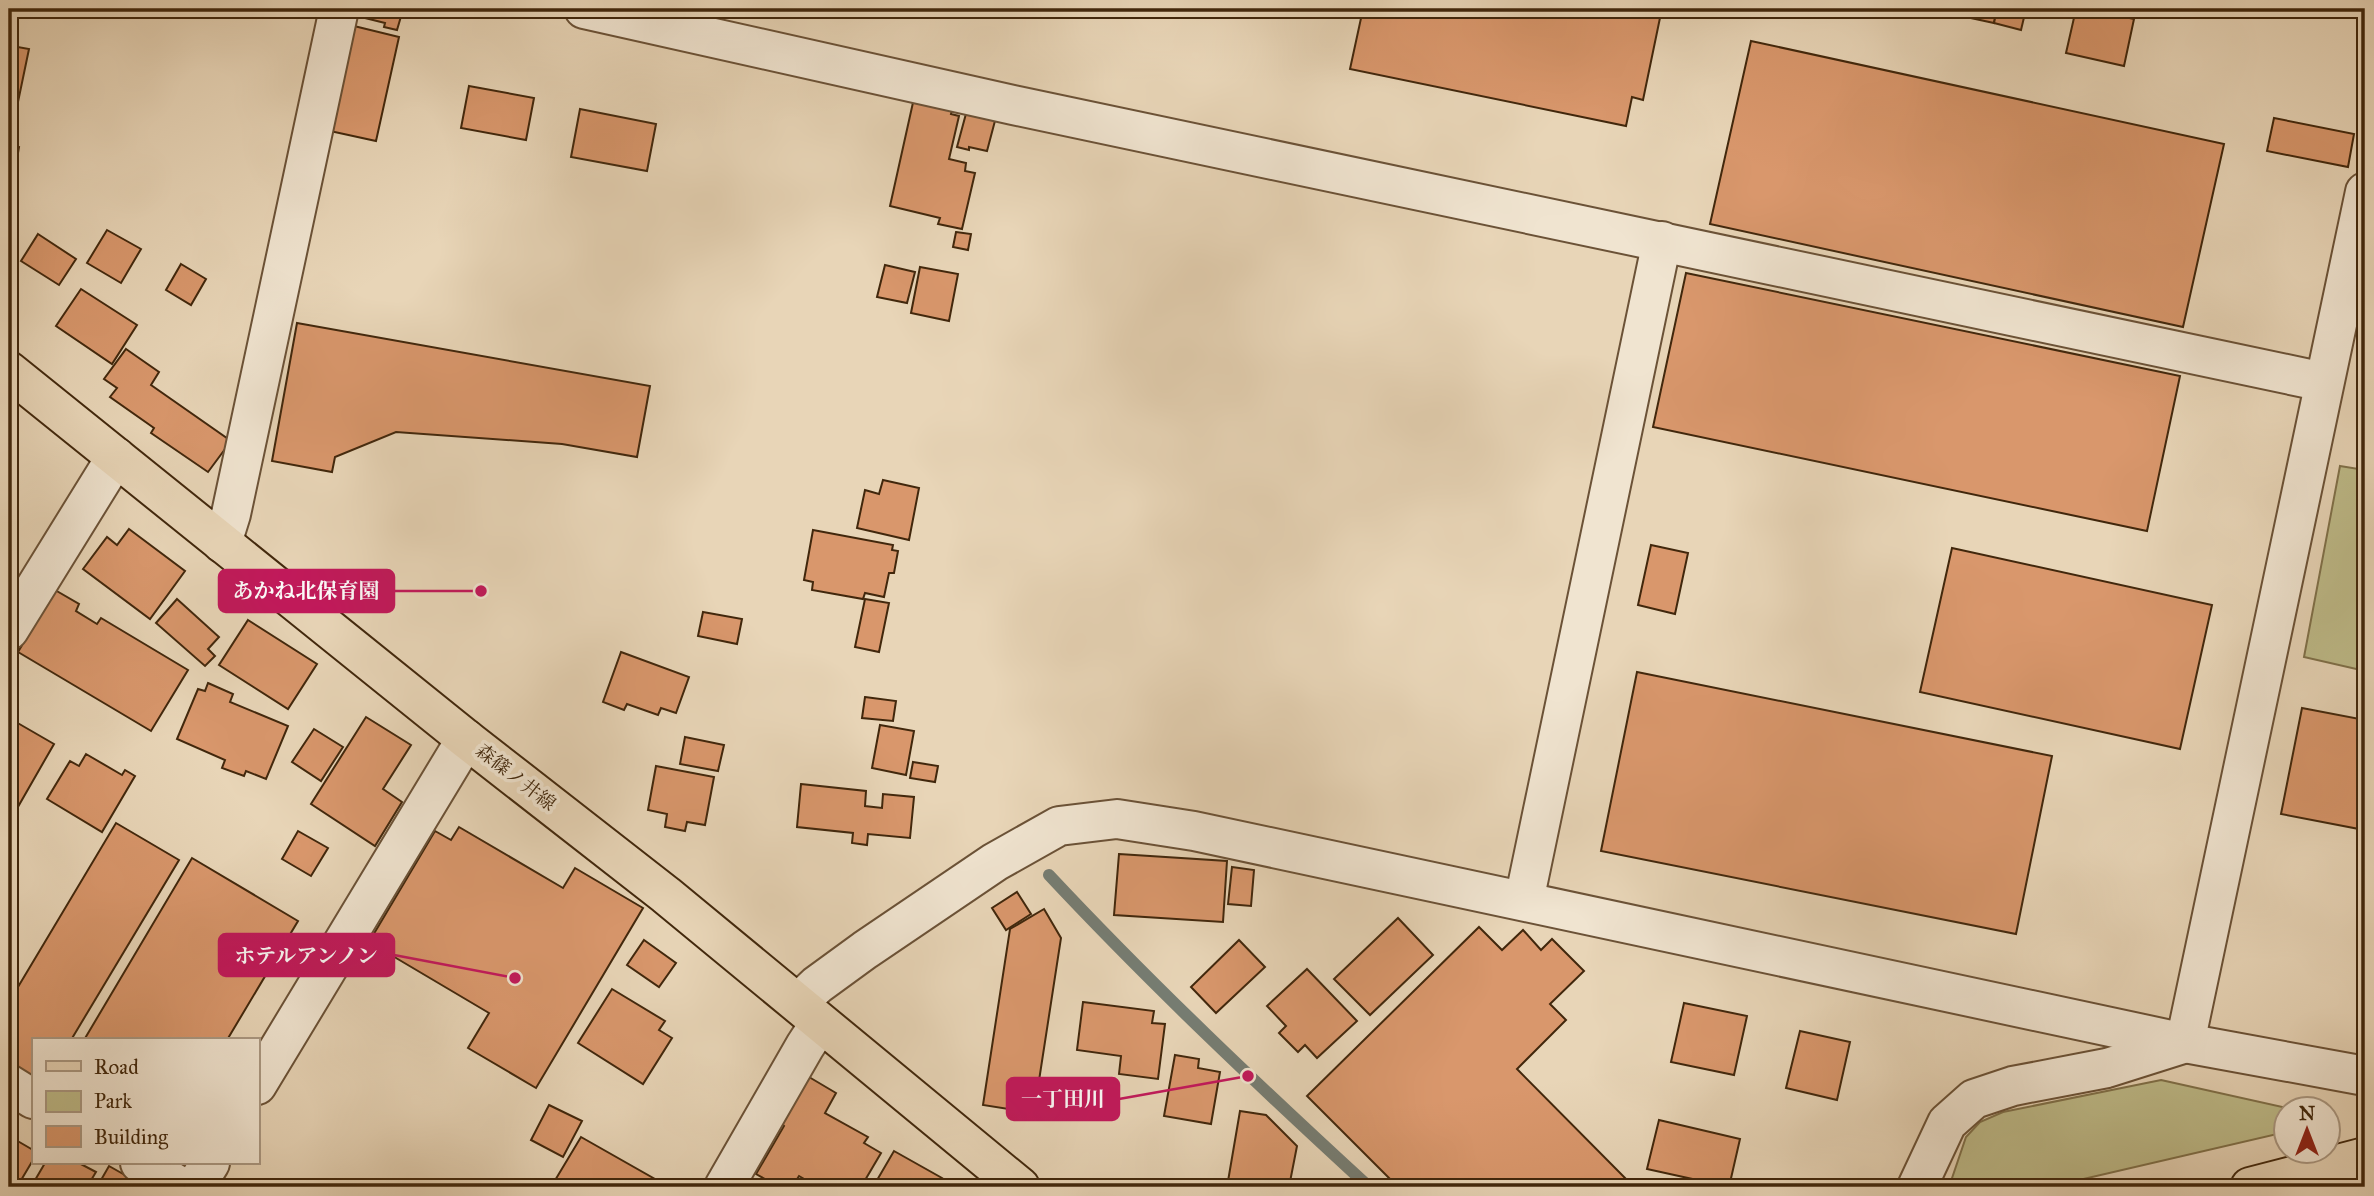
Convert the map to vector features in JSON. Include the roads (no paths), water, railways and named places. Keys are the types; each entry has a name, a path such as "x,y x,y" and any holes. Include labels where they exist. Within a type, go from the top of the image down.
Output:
{"main road":[{"name":"森篠ノ井線","path":"9,371 466,739 655,887 1015,1185"},
{"path":"2250,1187 2365,1157"}],"street":[{"path":"222,543 236,493 339,9"},
{"path":"584,9 1026,108 2324,382"},
{"path":"2185,1043 2365,192"},
{"path":"1524,901 1662,241"},
{"path":"9,630 116,457"},
{"path":"259,1082 466,739"},
{"path":"724,1187 805,1046 809,1013 817,985 995,862 1059,826 1117,818 1194,831 2185,1043 2365,1076"},
{"path":"1917,1187 1947,1123 1974,1098 2013,1086 2107,1068 2185,1043"},
{"path":"9,1084 32,1098"},
{"path":"142,1164 181,1187"},
{"path":"195,1187 209,1164"}],"waterway":[{"path":"1049,875 1206,1034 1369,1187"}],"place":[{"name":"あかね北保育園","path":"481,591"},
{"name":"ホテルアンノン","path":"515,978"},
{"name":"一丁田川","path":"1248,1076"}]}
